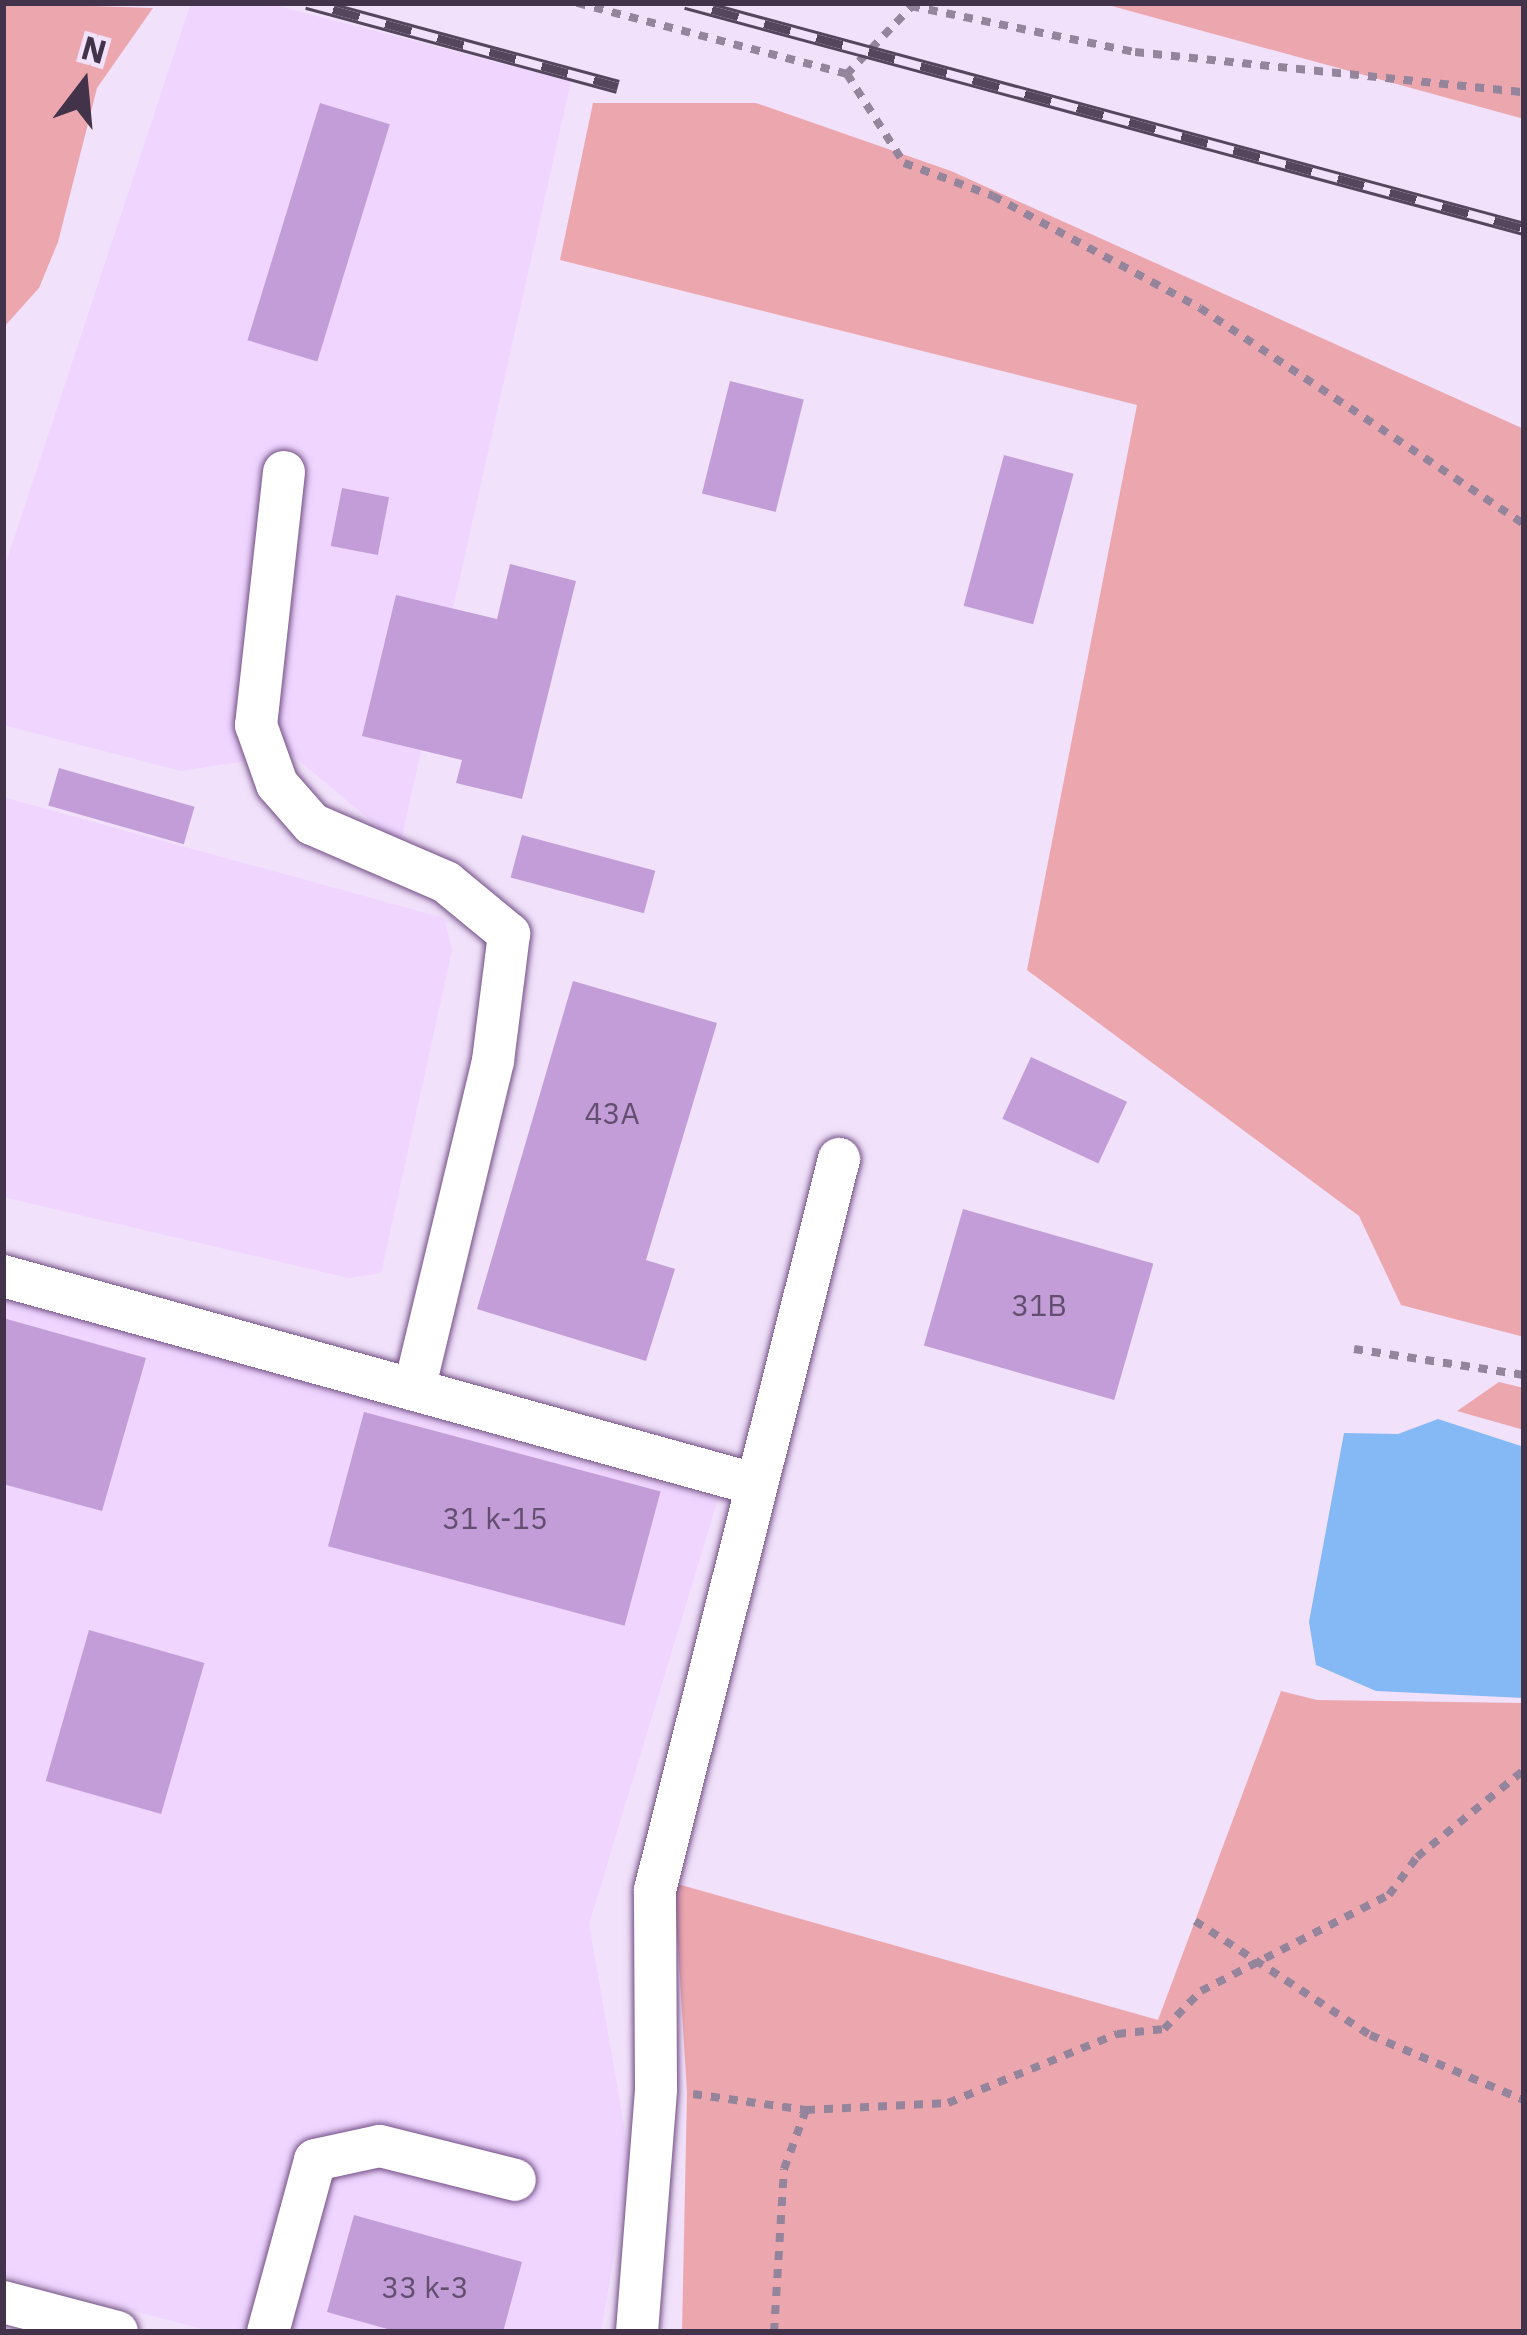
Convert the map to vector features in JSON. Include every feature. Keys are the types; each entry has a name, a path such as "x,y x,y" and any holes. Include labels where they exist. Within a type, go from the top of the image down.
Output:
{"street":[{"path":"284,472 256,725 277,784 312,824 446,882 509,934 493,1061 414,1390"},
{"path":"637,2332 656,2089 655,1889 839,1159"},
{"path":"3,1276 754,1484"},
{"path":"268,2332 315,2159 380,2146 515,2180"},
{"path":"3,2302 117,2332"}],"path":[{"path":"577,3 847,74 904,163 993,196 1200,308 1524,524"},
{"path":"847,74 912,4 1135,52 1524,92"},
{"path":"1354,1349 1524,1375"},
{"path":"656,2089 806,2110 948,2103 1117,2034 1164,2029 1254,1960 1389,1895 1417,1857 1524,1770"},
{"path":"1195,1921 1370,2035 1524,2100"},
{"path":"774,2332 784,2169 806,2110"}],"shaded area":[{"path":"3,3 153,8 97,88 58,242 39,288 3,328"},
{"path":"191,3 266,3 571,81 400,845 291,754 181,771 3,725 3,572"},
{"path":"1101,3 1524,3 1524,119"},
{"path":"593,103 756,103 951,171 1524,429 1524,1337 1401,1305 1359,1216 1027,970 1137,405 560,260"},
{"path":"3,797 444,918 452,950 381,1273 349,1278 3,1197"},
{"path":"3,1298 718,1499 589,1924 630,2160 601,2332 214,2332 3,2276"},
{"path":"1499,1382 1524,1388 1524,1430 1457,1411"},
{"path":"1281,1691 1317,1700 1524,1703 1524,2332 682,2332 687,2093 674,1883 1158,2020"}],"water":[{"path":"1438,1419 1524,1447 1524,1698 1376,1691 1316,1665 1309,1622 1344,1433 1398,1434"}],"building":[{"path":"320,103 390,124 317,362 247,340"},
{"path":"730,381 804,399 776,512 702,494"},
{"path":"1004,455 1074,474 1033,624 964,606"},
{"path":"342,488 389,497 378,555 331,546"},
{"path":"510,564 576,581 522,799 456,783 462,760 362,736 396,595 497,619"},
{"path":"59,768 195,807 184,844 48,805"},
{"path":"522,835 655,871 644,913 511,878"},
{"path":"573,981 717,1023 646,1260 675,1269 646,1361 477,1309"},
{"path":"1031,1057 1127,1102 1098,1163 1002,1119"},
{"path":"963,1209 1153,1264 1114,1400 924,1345"},
{"path":"3,1318 146,1358 102,1511 3,1484"},
{"path":"364,1412 661,1491 625,1626 328,1546"},
{"path":"89,1630 204,1663 161,1814 46,1781"},
{"path":"354,2215 522,2262 503,2332 398,2332 327,2312"}],"railway":[{"path":"307,3 618,87"},
{"path":"686,3 1524,229"}]}
